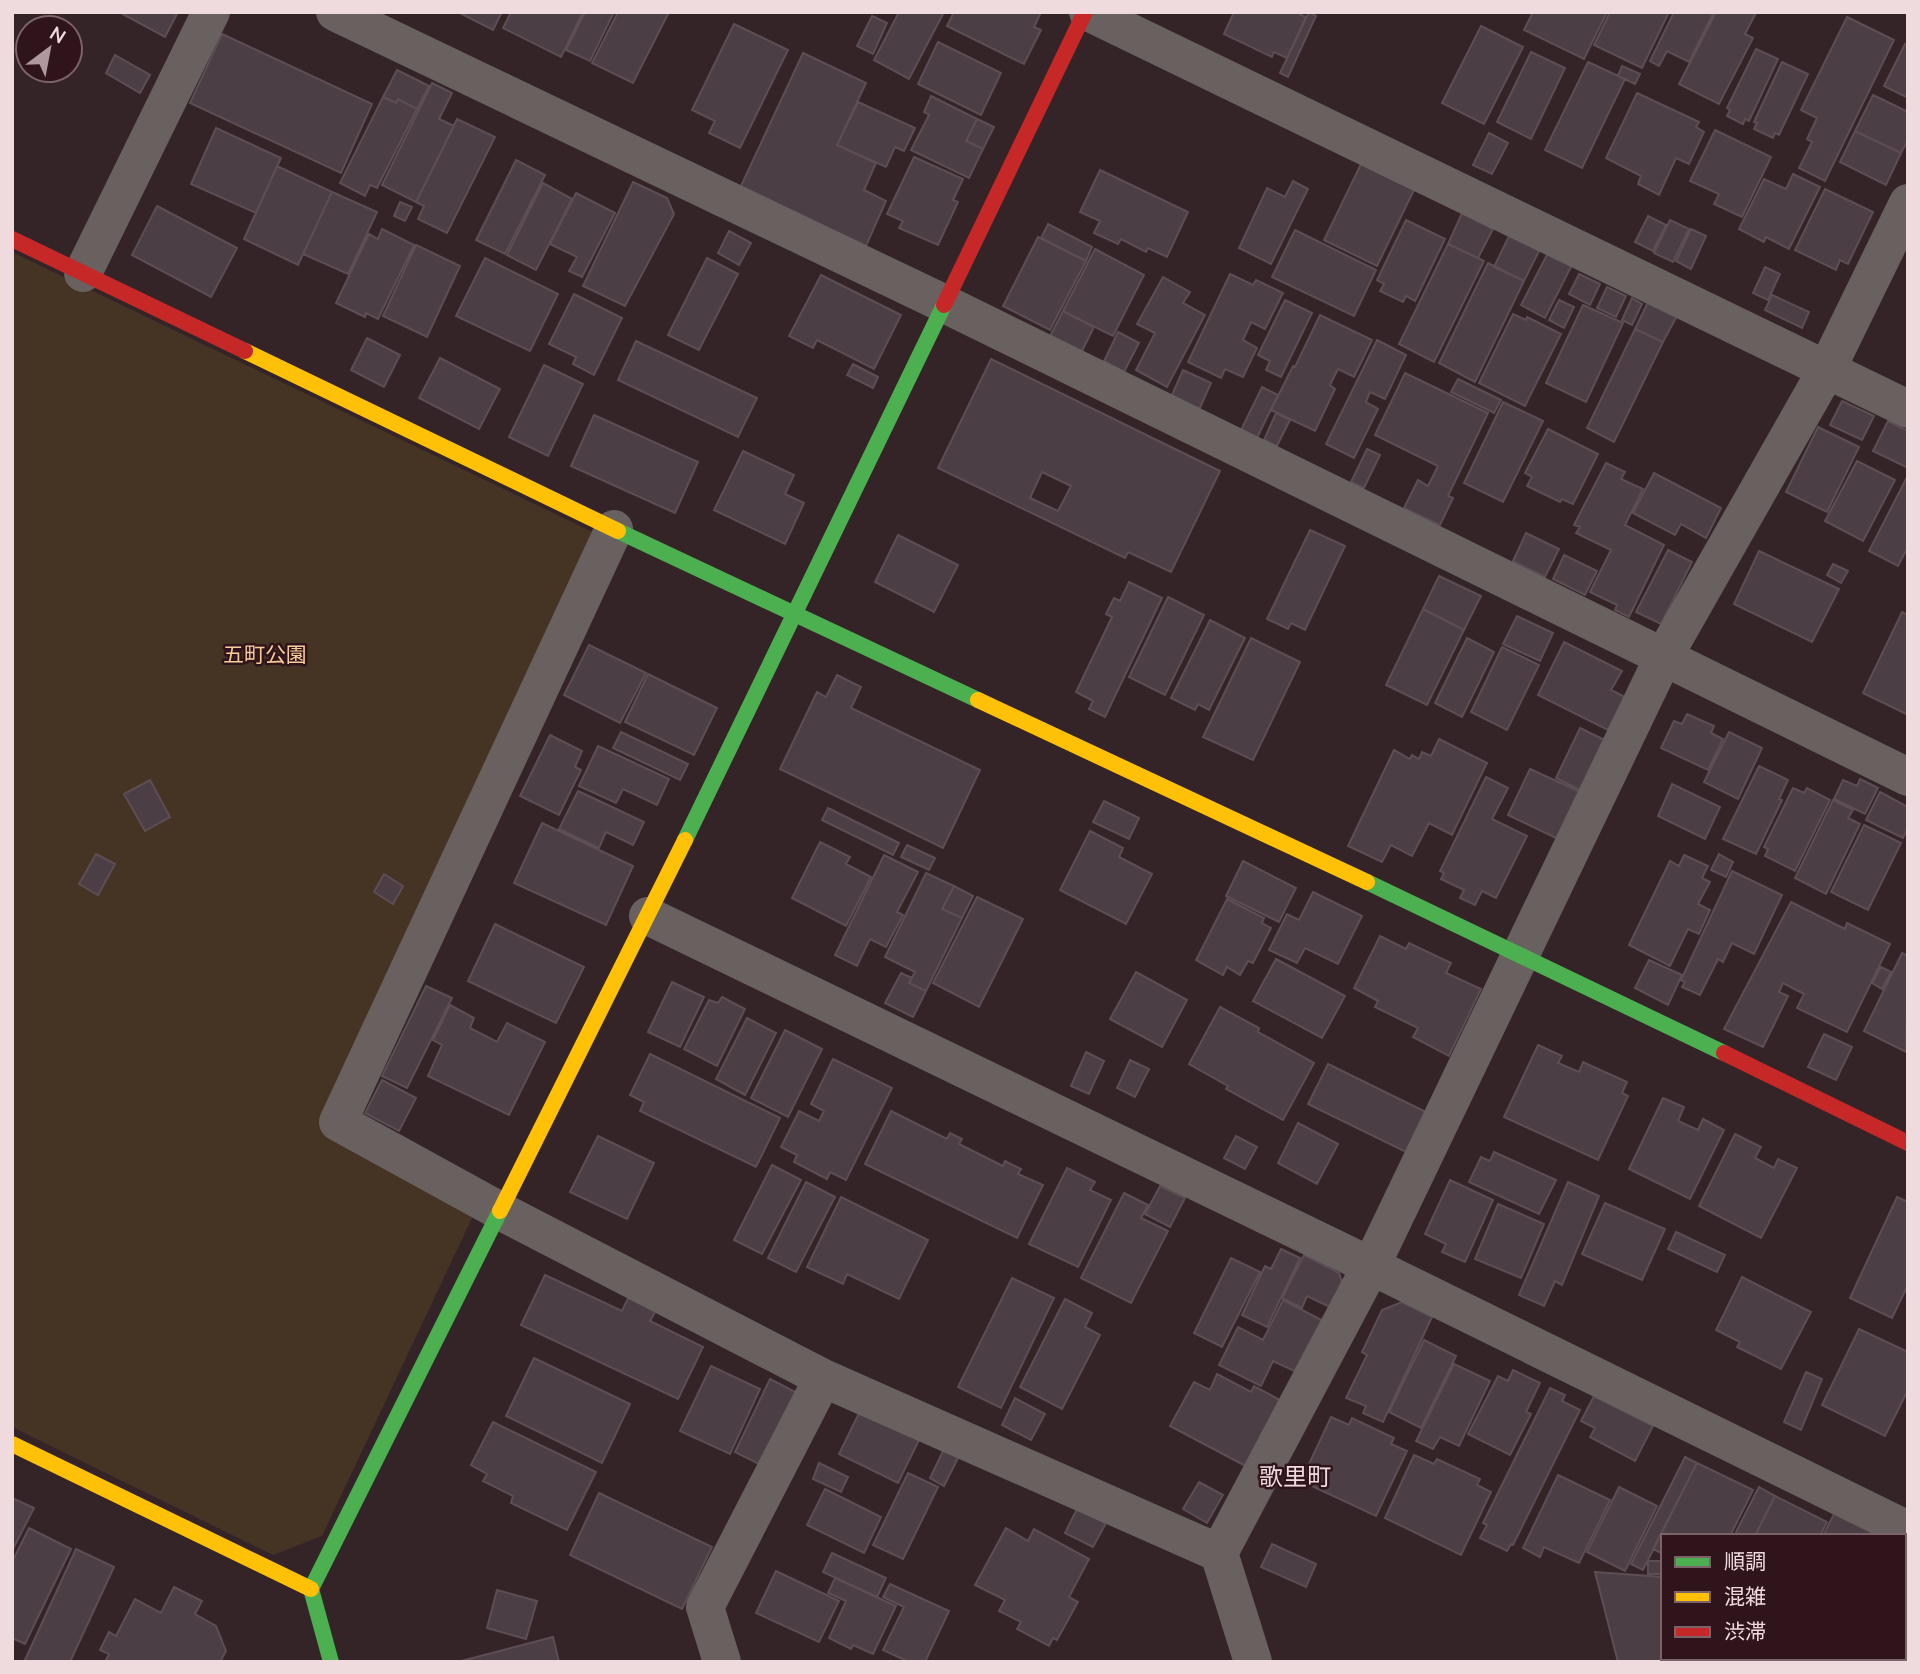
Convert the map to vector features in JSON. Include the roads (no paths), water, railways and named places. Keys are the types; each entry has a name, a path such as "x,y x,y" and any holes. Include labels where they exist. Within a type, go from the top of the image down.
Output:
{"street":[{"path":"83,273 211,12"},
{"path":"335,12 945,304 1908,777"},
{"path":"331,1662 311,1589 648,916 1086,12 1908,409"},
{"path":"1252,1662 1219,1553 1371,1266 1663,658 1826,371 1908,203"},
{"path":"12,239 614,529 1520,953 1908,1143"},
{"path":"614,529 338,1122 500,1211 823,1378 1219,1553"},
{"path":"648,916 1908,1530"},
{"path":"722,1662 705,1607 823,1378"},
{"path":"12,1444 311,1589"}],"district":[{"name":"歌里町","path":"1295,1477"}],"park label":[{"name":"五町公園","path":"265,655"}]}
